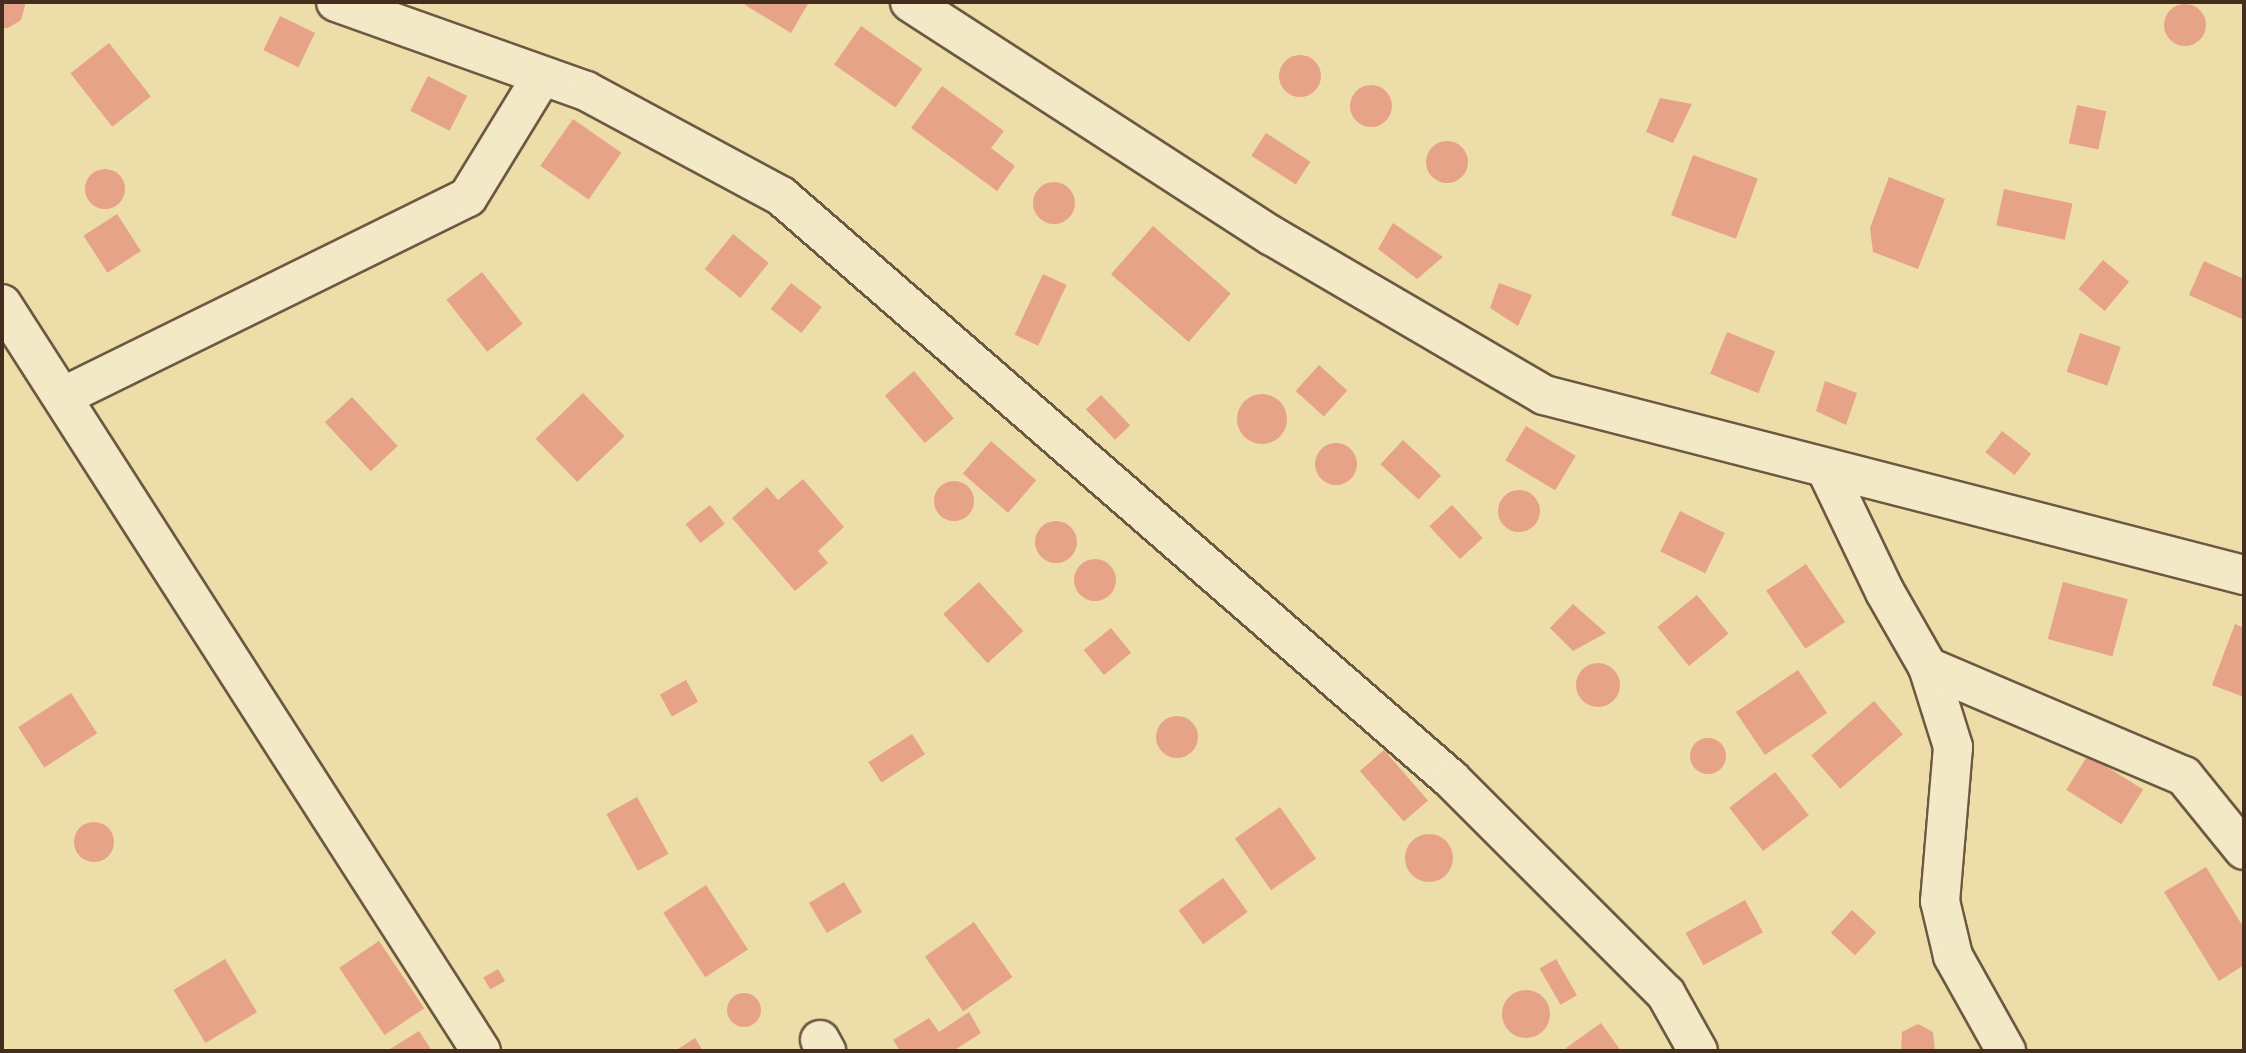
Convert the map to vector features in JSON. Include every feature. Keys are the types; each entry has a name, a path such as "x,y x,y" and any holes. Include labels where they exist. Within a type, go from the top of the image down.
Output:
{"street":[{"path":"336,2 541,78 586,91 781,196 1451,779 1666,994 1698,1051"},
{"path":"910,2 1272,236 1544,395 2244,575"},
{"path":"64,396 468,197 541,78"},
{"path":"2,304 64,396 481,1051"},
{"path":"1826,469 1885,592 1928,667 1953,747 1940,901 1953,956 2006,1051"},
{"path":"1928,667 2184,776 2244,850"}],"building":[{"path":"2,2 26,2 21,20 8,28 2,28"},
{"path":"747,2 809,2 791,33 745,5"},
{"path":"2185,4 2200,10 2206,25 2200,40 2185,46 2170,40 2164,25 2170,10"},
{"path":"280,16 315,33 298,67 263,50"},
{"path":"861,26 922,69 895,108 834,65"},
{"path":"109,43 151,97 112,127 70,73"},
{"path":"1300,55 1315,61 1321,76 1315,91 1300,97 1285,91 1279,76 1285,61"},
{"path":"428,76 467,96 449,131 410,111"},
{"path":"1371,85 1386,91 1392,106 1386,121 1371,127 1356,121 1350,106 1356,91"},
{"path":"942,86 1004,131 991,148 1015,166 997,191 911,128"},
{"path":"1660,98 1692,104 1673,143 1646,132"},
{"path":"2077,105 2106,111 2098,149 2069,143"},
{"path":"573,119 621,153 589,200 540,166"},
{"path":"1266,133 1310,162 1296,185 1251,156"},
{"path":"1447,141 1462,147 1468,162 1462,177 1447,183 1432,177 1426,162 1432,147"},
{"path":"1693,155 1758,179 1736,239 1671,215"},
{"path":"105,169 119,175 125,189 119,203 105,209 91,203 85,189 91,175"},
{"path":"1889,177 1945,199 1918,269 1873,252 1870,228"},
{"path":"1054,182 1069,188 1075,203 1069,218 1054,224 1039,218 1033,203 1039,188"},
{"path":"2004,189 2072,204 2065,240 1996,225"},
{"path":"117,214 141,251 107,273 83,236"},
{"path":"1393,223 1443,257 1417,279 1378,249"},
{"path":"1153,226 1231,294 1189,342 1111,274"},
{"path":"733,234 769,263 740,298 705,269"},
{"path":"2103,260 2129,282 2105,311 2079,289"},
{"path":"2204,261 2244,279 2244,320 2189,295"},
{"path":"482,272 523,324 487,352 447,300"},
{"path":"1043,274 1067,285 1038,346 1015,335"},
{"path":"791,283 822,307 801,333 771,309"},
{"path":"1499,283 1532,295 1518,326 1490,308"},
{"path":"1727,332 1775,351 1758,393 1710,374"},
{"path":"2080,333 2121,347 2107,386 2067,372"},
{"path":"1319,365 1347,390 1324,416 1296,391"},
{"path":"914,371 954,418 925,443 885,395"},
{"path":"1825,381 1857,393 1846,425 1816,411"},
{"path":"583,393 625,436 577,482 536,439"},
{"path":"1262,394 1279,402 1287,419 1279,436 1262,444 1245,436 1237,419 1245,402"},
{"path":"1101,395 1130,425 1115,440 1086,410"},
{"path":"352,397 398,446 371,471 325,422"},
{"path":"1526,426 1576,456 1555,490 1505,460"},
{"path":"2002,431 2031,454 2015,475 1985,452"},
{"path":"1403,440 1441,475 1419,500 1380,464"},
{"path":"991,441 1036,480 1008,513 963,473"},
{"path":"1336,443 1351,449 1357,464 1351,479 1336,485 1321,479 1315,464 1321,449"},
{"path":"803,479 844,527 818,551 828,563 795,591 732,518 767,487 778,500"},
{"path":"954,481 968,487 974,501 968,515 954,521 940,515 934,501 940,487"},
{"path":"1519,490 1534,496 1540,511 1534,526 1519,532 1504,526 1498,511 1504,496"},
{"path":"710,505 725,524 700,543 686,524"},
{"path":"1452,505 1483,538 1460,559 1429,526"},
{"path":"1680,511 1725,533 1705,573 1660,551"},
{"path":"1056,521 1071,527 1077,542 1071,557 1056,563 1041,557 1035,542 1041,527"},
{"path":"1095,559 1110,565 1116,580 1110,595 1095,601 1080,595 1074,580 1080,565"},
{"path":"1806,564 1845,622 1805,649 1766,591"},
{"path":"979,582 1023,631 987,663 943,614"},
{"path":"2063,582 2128,599 2112,656 2048,639"},
{"path":"1697,595 1728,634 1689,666 1657,627"},
{"path":"1573,604 1606,633 1573,651 1550,628"},
{"path":"2235,624 2244,628 2244,697 2212,685"},
{"path":"1111,628 1131,653 1104,675 1084,650"},
{"path":"1598,663 1613,670 1620,685 1613,700 1598,707 1583,700 1576,685 1583,670"},
{"path":"1798,670 1827,713 1765,755 1736,712"},
{"path":"686,680 698,702 672,716 660,695"},
{"path":"71,693 97,733 44,768 18,727"},
{"path":"1874,701 1903,734 1840,789 1811,755"},
{"path":"1177,716 1192,722 1198,737 1192,752 1177,758 1162,752 1156,737 1162,722"},
{"path":"912,734 925,754 881,782 868,762"},
{"path":"1708,738 1721,743 1726,756 1721,769 1708,774 1695,769 1690,756 1695,743"},
{"path":"1384,750 1428,801 1404,822 1360,771"},
{"path":"2088,755 2143,789 2121,824 2066,790"},
{"path":"1775,772 1809,815 1763,851 1729,808"},
{"path":"637,797 669,854 638,871 606,814"},
{"path":"1280,807 1316,859 1271,890 1235,839"},
{"path":"94,822 108,828 114,842 108,856 94,862 80,856 74,842 80,828"},
{"path":"1429,834 1446,841 1453,858 1446,875 1429,882 1412,875 1405,858 1412,841"},
{"path":"2206,867 2244,928 2244,965 2219,981 2164,892"},
{"path":"1223,878 1248,912 1203,944 1179,910"},
{"path":"844,882 862,912 827,933 809,903"},
{"path":"706,885 748,950 705,977 663,913"},
{"path":"1745,900 1763,932 1703,965 1686,933"},
{"path":"1852,910 1876,933 1855,955 1831,933"},
{"path":"974,922 1012,977 963,1011 925,956"},
{"path":"379,941 424,1008 385,1035 339,968"},
{"path":"225,959 257,1012 206,1043 174,990"},
{"path":"1556,959 1577,995 1561,1005 1540,969"},
{"path":"498,969 505,981 490,990 483,978"},
{"path":"1526,990 1543,997 1550,1014 1543,1031 1526,1038 1509,1031 1502,1014 1509,997"},
{"path":"744,993 756,998 761,1010 756,1022 744,1027 732,1022 727,1010 732,998"},
{"path":"969,1012 981,1033 953,1051 900,1051 893,1040 929,1018 939,1032"},
{"path":"1601,1023 1621,1051 1568,1051 1566,1048"},
{"path":"1918,1024 1933,1032 1935,1051 1901,1051 1902,1032"},
{"path":"419,1031 432,1051 387,1051"},
{"path":"695,1038 703,1051 675,1051"}]}
